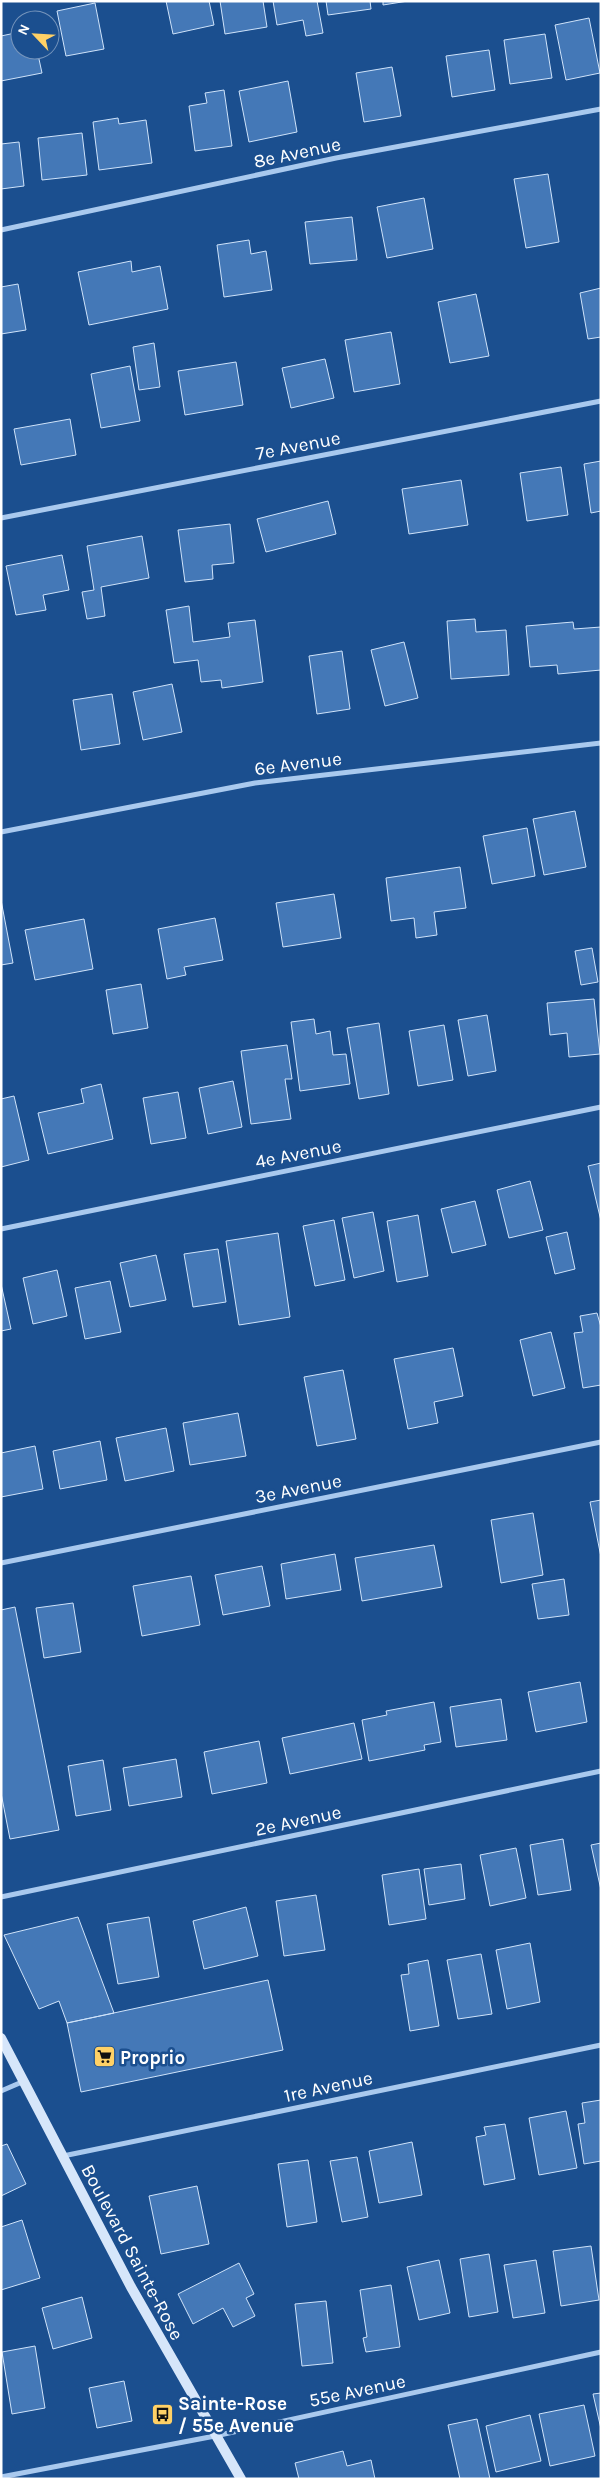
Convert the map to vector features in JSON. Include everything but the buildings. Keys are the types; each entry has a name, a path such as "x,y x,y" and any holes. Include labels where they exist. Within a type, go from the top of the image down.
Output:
{"street":[{"name":"8e Avenue","path":"1,230 336,158 601,109"},
{"name":"7e Avenue","path":"1,518 601,401"},
{"name":"6e Avenue","path":"1,832 255,783 601,743"},
{"name":"4e Avenue","path":"1,1229 601,1107"},
{"name":"3e Avenue","path":"1,1563 601,1442"},
{"name":"2e Avenue","path":"1,1897 601,1771"},
{"name":"Boulevard Sainte-Rose","path":"1,2038 22,2082 131,2287 241,2479"},
{"name":"1re Avenue","path":"62,2157 601,2045"},
{"path":"1,2090 22,2082"},
{"name":"55e Avenue","path":"1,2477 215,2436 601,2352"}],"place":[{"name":"Proprio","path":"104,2057"},
{"name":"Sainte-Rose / 55e Avenue","path":"162,2414"}]}
